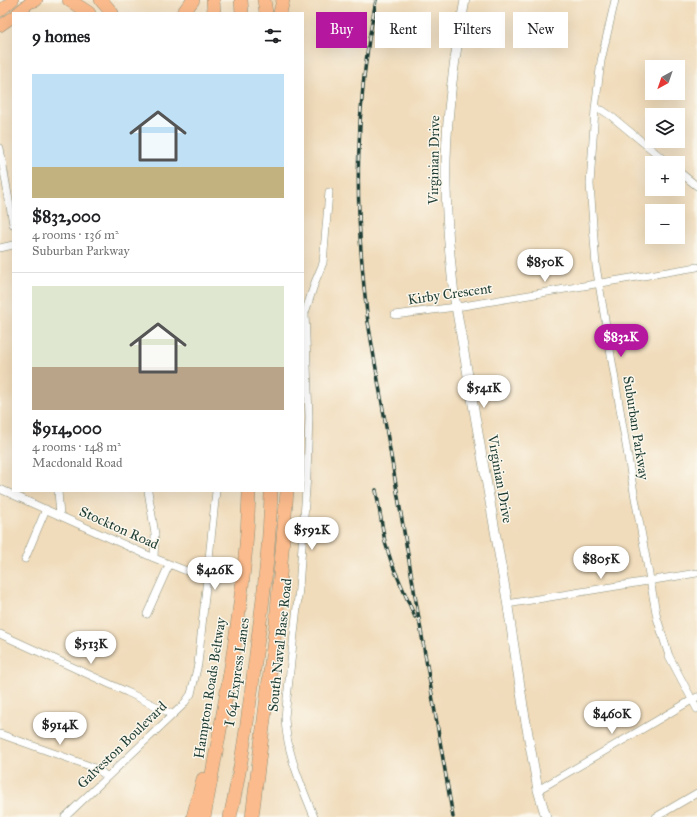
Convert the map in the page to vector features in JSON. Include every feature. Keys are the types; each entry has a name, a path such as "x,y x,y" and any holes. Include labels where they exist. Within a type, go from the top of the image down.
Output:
{"highway":[{"path":"69,0 88,12"},
{"path":"82,0 89,12"},
{"path":"101,0 111,12"},
{"path":"184,12 193,0"},
{"path":"212,0 214,12"},
{"path":"240,0 242,12"},
{"path":"264,0 266,12"},
{"path":"280,12 283,0"},
{"name":"Hampton Roads Beltway","path":"204,817 232,662 244,561 249,492"},
{"name":"I 64 Express Lanes","path":"244,738 261,614 271,492"},
{"path":"252,817 276,623 287,492"},
{"path":"193,817 215,728 233,612 244,561"},
{"path":"227,817 244,738"},
{"path":"230,817 242,763 244,738"}],"main road":[{"path":"0,11 13,0"},
{"path":"19,12 34,0"},
{"path":"0,26 12,18"}],"street":[{"name":"Virginian Drive","path":"465,0 457,39 450,100 446,161 450,257 456,307 507,604 520,692 538,790 546,817"},
{"name":"Suburban Parkway","path":"616,0 601,61 595,109 590,184 593,233 599,283 650,581 662,634 678,676 694,698 697,709"},
{"path":"595,109 602,110 611,116 660,156"},
{"path":"0,148 12,218"},
{"path":"685,177 697,186"},
{"name":"South Naval Base Road","path":"314,817 290,755 286,737 285,717 299,588 307,475 309,417 305,313 315,282 324,263 329,192"},
{"path":"0,248 12,245"},
{"name":"Kirby Crescent","path":"395,315 456,307 697,267"},
{"name":"Stockton Road","path":"0,489 154,558 207,579"},
{"path":"58,492 60,516"},
{"path":"148,492 155,534 154,558"},
{"path":"207,579 216,492"},
{"path":"25,559 46,509"},
{"path":"147,614 169,564"},
{"path":"507,604 697,573"},
{"name":"Galveston Boulevard","path":"69,816 187,700 193,688 199,656 207,579"},
{"path":"0,634 172,714"},
{"path":"538,790 694,698"},
{"path":"0,734 87,765 99,770 107,777"},
{"path":"656,817 697,793"}],"railway":[{"path":"376,0 364,81 358,161 360,241 363,281 368,322 453,817"},
{"path":"376,490 385,542 392,564 415,617"}]}
